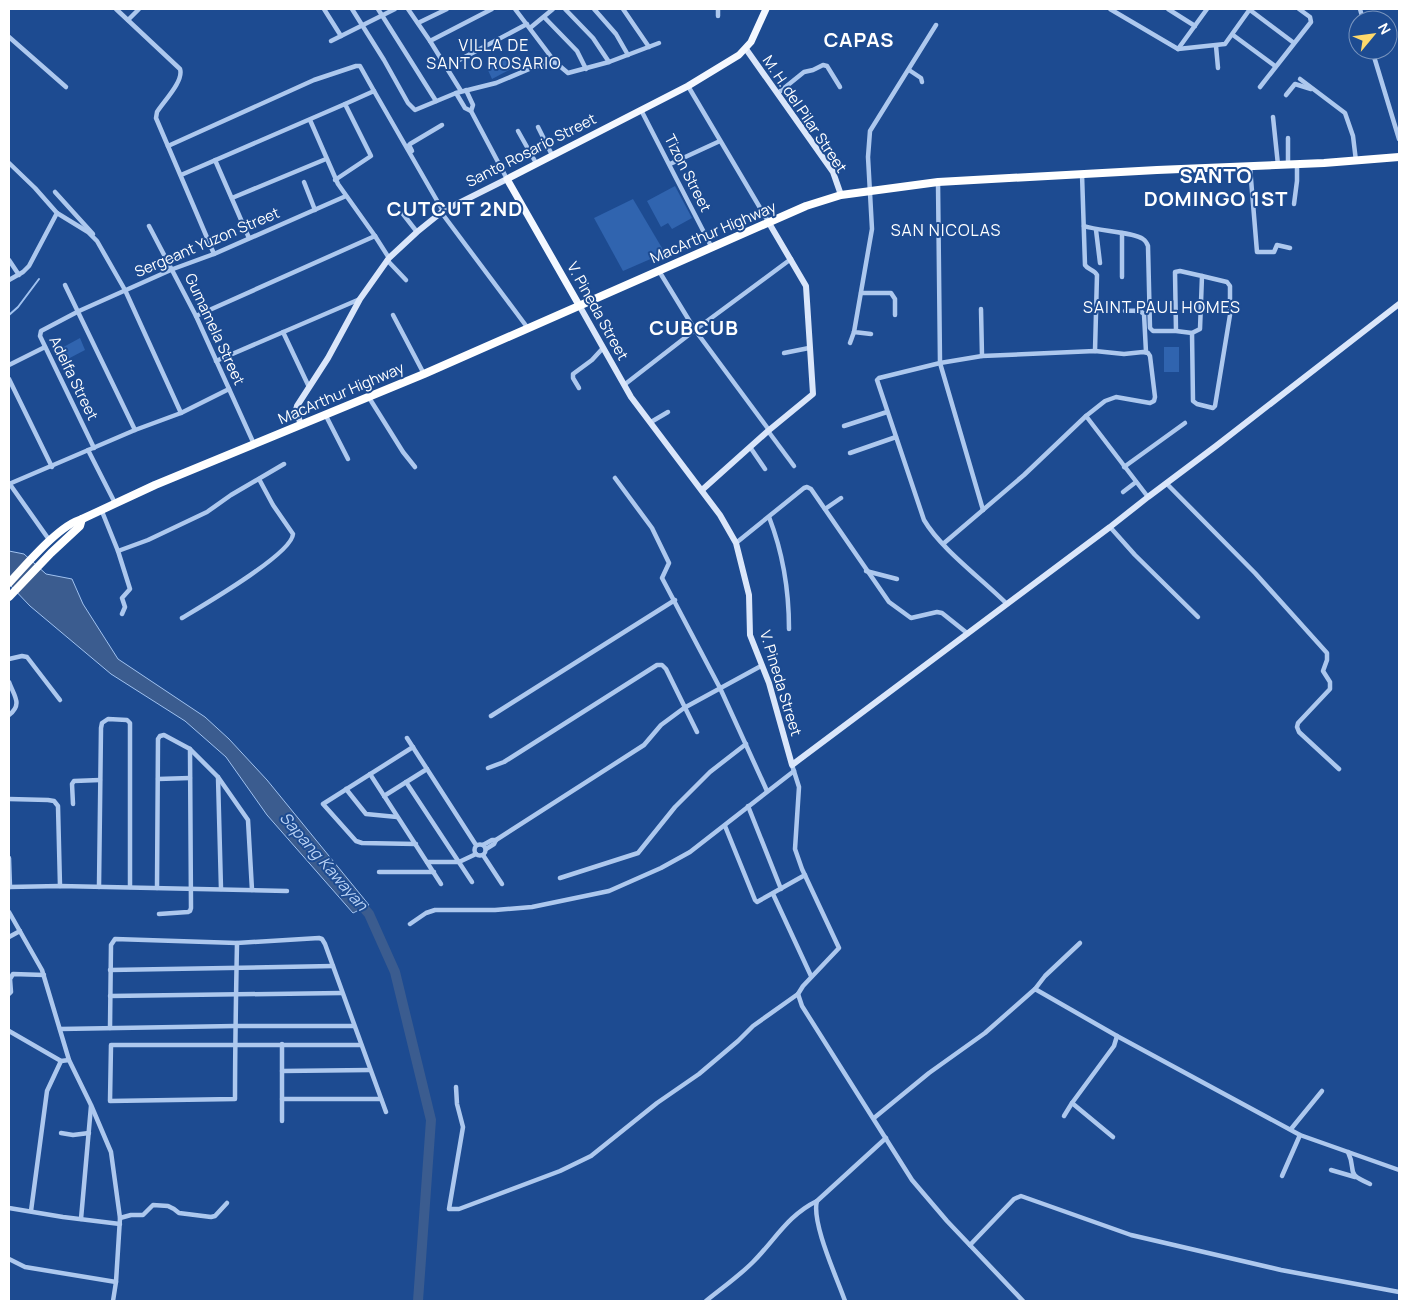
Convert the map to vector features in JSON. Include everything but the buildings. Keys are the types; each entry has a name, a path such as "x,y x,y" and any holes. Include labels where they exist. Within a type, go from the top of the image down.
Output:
{"highway":[{"name":"MacArthur Highway","path":"9,583 47,544 74,521 424,374 527,327 806,206 841,195 938,182 1292,165 1399,157"},
{"name":"MacArthur Highway","path":"9,597 80,526 82,519"}],"main road":[{"name":"Santo Rosario Street","path":"507,179 688,86 746,49 756,34 766,9"},
{"name":"V. Pineda Street","path":"507,179 579,305"}],"street":[{"path":"116,9 177,66 181,72 180,80 155,115 214,254"},
{"path":"128,20 139,9"},
{"path":"324,9 341,36"},
{"path":"352,9 413,110 418,110 461,92 496,83 555,62"},
{"path":"378,9 436,101"},
{"path":"331,41 394,9"},
{"path":"408,9 461,92"},
{"path":"418,23 447,9"},
{"path":"430,41 492,9"},
{"path":"515,9 555,62 568,73 609,62 659,43"},
{"path":"446,67 528,26 544,17 553,9"},
{"path":"564,9 593,38 609,62"},
{"path":"594,9 616,34 628,55"},
{"path":"623,9 649,47"},
{"path":"718,9 718,16"},
{"path":"1110,9 1178,50 1225,44 1250,9 1294,43"},
{"path":"1168,9 1195,26"},
{"path":"1178,50 1207,9"},
{"path":"1260,87 1311,22 1310,17 1299,9"},
{"path":"544,17 577,51 586,69"},
{"path":"850,343 854,332 872,229 868,157 870,131 936,25"},
{"path":"1232,35 1275,66"},
{"path":"9,37 66,87"},
{"path":"1216,46 1218,68"},
{"name":"M. H. del Pilar Street","path":"746,49 833,172 841,195"},
{"path":"1375,60 1399,139"},
{"path":"778,93 804,72 823,65 827,66 840,87"},
{"path":"168,146 314,80 360,66 442,212 527,327"},
{"path":"909,70 921,78 922,82"},
{"path":"1300,79 1345,113 1354,136 1356,161"},
{"path":"1286,95 1295,84 1314,89"},
{"path":"688,86 806,286 813,394 768,430 702,490"},
{"path":"181,175 374,91"},
{"name":"V. Pineda Street","path":"461,92 473,104 471,111"},
{"name":"V. Pineda Street","path":"461,92 465,108 471,111 507,179"},
{"path":"335,180 371,156 345,104"},
{"name":"Tizon Street","path":"642,110 712,248"},
{"path":"1273,117 1278,165"},
{"path":"310,120 335,180 375,236 388,259 406,280"},
{"path":"412,156 410,144 442,125"},
{"path":"538,126 552,155"},
{"path":"518,130 536,163"},
{"path":"1288,138 1292,165 1297,181 1294,204"},
{"path":"670,164 720,141"},
{"path":"232,198 326,159"},
{"path":"215,160 249,238"},
{"path":"9,163 36,188 57,213 95,238"},
{"path":"1250,167 1256,251 1259,254 1274,252 1277,245 1290,248"},
{"path":"1082,174 1085,265 1094,270 1097,275 1096,351"},
{"name":"Santo Rosario Street","path":"301,425 296,406 328,358 360,299 388,259 442,212 507,179"},
{"path":"304,182 315,210"},
{"path":"938,182 940,362 983,510"},
{"path":"55,192 90,229 125,290 181,413"},
{"name":"Sergeant Yuzon Street","path":"79,311 172,269 214,254 346,196"},
{"path":"9,280 18,276 29,266 57,213"},
{"path":"403,214 417,232"},
{"name":"Gumamela Street","path":"149,226 196,316 254,444"},
{"path":"1084,226 1142,238 1148,246 1151,329 1153,331 1192,333 1199,330 1201,327 1202,276"},
{"path":"1096,230 1100,263"},
{"path":"1122,233 1122,277"},
{"path":"196,316 375,236"},
{"path":"624,385 694,330 791,259"},
{"path":"9,260 18,276"},
{"path":"659,270 694,330 794,466"},
{"path":"1176,331 1175,272 1180,271 1227,282 1230,286 1230,316 1215,406 1213,408 1197,404 1193,401 1192,333"},
{"path":"65,285 135,430"},
{"path":"861,293 887,292 893,295 895,298 895,314"},
{"path":"216,360 360,299"},
{"path":"410,924 426,913 435,910 495,910 532,907 609,890 682,857 725,826 793,768 967,633 1110,527 1399,304"},
{"name":"V. Pineda Street","path":"456,1087 462,1127 448,1209 459,1209 560,1172 591,1156 657,1103 699,1074 753,1026 798,994 803,986 839,948 794,848 799,787 769,683 750,635 749,595 736,543 720,515 624,385 579,305"},
{"path":"981,309 982,356"},
{"name":"Adelfa Street","path":"79,311 41,330 40,336 115,503"},
{"path":"943,544 1024,475 1086,416 1110,398 1122,397 1150,403 1154,401 1150,356 1146,352 1144,314 1136,311 1125,311"},
{"path":"393,315 424,374"},
{"path":"283,332 309,387"},
{"path":"854,332 871,334"},
{"path":"9,365 45,347"},
{"path":"579,388 573,374 592,360 603,348"},
{"path":"784,353 809,348"},
{"path":"1007,604 928,528 877,380 940,362 982,356 1096,351 1124,354 1146,352"},
{"path":"9,379 52,466"},
{"path":"47,544 9,484 135,430 181,413 229,389"},
{"path":"368,396 415,467"},
{"path":"650,422 668,412"},
{"path":"844,426 888,412"},
{"path":"325,414 348,459"},
{"path":"1086,416 1148,497"},
{"path":"1124,467 1185,423"},
{"path":"850,454 896,437"},
{"path":"750,447 765,469"},
{"path":"118,551 155,537 207,512 284,464"},
{"path":"182,618 227,592 283,550 292,540 294,534 274,505 259,478"},
{"path":"615,478 652,528 666,555 669,563 662,578 720,688 767,791"},
{"path":"1123,492 1136,482"},
{"path":"1166,483 1255,574 1327,653 1327,660 1323,670 1330,682 1330,689 1298,723 1297,727 1299,732 1339,769"},
{"path":"736,543 804,488 808,487 889,602 911,618 937,612 942,613 967,633"},
{"path":"825,510 841,498"},
{"path":"101,510 118,551 130,589 122,598 125,608 122,614"},
{"path":"769,517 779,543 782,558 789,604 789,628"},
{"path":"1110,527 1135,555 1198,617"},
{"path":"866,571 897,579"},
{"path":"491,716 675,600"},
{"path":"9,659 22,656 27,657 60,700"},
{"path":"488,768 504,762 657,665 666,669 697,732"},
{"path":"407,738 476,845 484,847 494,844 496,840 644,744 661,725 684,708 761,666"},
{"path":"9,682 17,704 16,709 9,715"},
{"path":"99,886 102,723 108,719 127,720 130,723 130,887"},
{"path":"157,888 158,740 160,736 164,735 190,749 218,777 248,820 252,890"},
{"path":"560,878 638,853 679,802 710,772 746,744"},
{"path":"413,747 323,804 356,841 362,843 416,844"},
{"path":"160,914 190,911 190,749"},
{"path":"384,796 427,769"},
{"path":"370,774 441,884"},
{"path":"218,777 221,890"},
{"path":"158,778 190,778"},
{"path":"72,804 72,784 74,781 100,780"},
{"path":"406,782 472,882"},
{"path":"346,789 366,814 397,817"},
{"path":"9,799 48,800 54,801 58,806 60,886"},
{"path":"748,806 781,889"},
{"path":"725,826 757,902 805,875"},
{"path":"476,845 474,850 476,854"},
{"path":"484,847 483,855 502,884"},
{"path":"427,862 459,862 476,854 483,855"},
{"path":"9,858 10,887 99,886 287,891"},
{"path":"380,872 434,872"},
{"path":"773,894 812,976"},
{"path":"9,912 44,975 69,1060 111,1152 120,1221 113,1301"},
{"path":"9,937 20,932"},
{"path":"110,1028 111,945 115,939 237,942 319,938 325,944 386,1112"},
{"path":"237,942 235,1026 236,1044 235,1099 110,1101 111,1045 236,1044 361,1045"},
{"path":"874,1118 929,1073 985,1033 1035,989 1044,976 1080,943"},
{"path":"110,970 333,966"},
{"path":"9,994 11,992 10,979 13,974 44,975"},
{"path":"1035,989 1117,1036 1300,1134 1399,1170"},
{"path":"110,996 342,993"},
{"path":"798,994 806,1014 912,1180 947,1221 1023,1301"},
{"path":"60,1030 235,1026 354,1026"},
{"path":"9,1031 61,1061 69,1060"},
{"path":"1064,1116 1114,1046 1117,1036"},
{"path":"282,1044 282,1121"},
{"path":"31,1211 47,1091 61,1061"},
{"path":"282,1071 370,1070"},
{"path":"1291,1129 1322,1091"},
{"path":"282,1099 381,1099"},
{"path":"1072,1103 1113,1136"},
{"path":"81,1220 91,1105"},
{"path":"61,1133 73,1135 89,1133"},
{"path":"1282,1176 1300,1134"},
{"path":"706,1301 752,1263 776,1233 793,1216 817,1201 886,1138"},
{"path":"1348,1152 1354,1177"},
{"path":"1331,1170 1370,1184"},
{"path":"970,1245 1014,1199 1021,1196 1131,1235 1194,1248 1281,1270 1399,1292"},
{"path":"817,1201 815,1209 818,1225 845,1301"},
{"path":"9,1208 81,1220 120,1221 131,1215 144,1215 153,1205 168,1206 179,1213 211,1217 215,1216 226,1203"},
{"path":"9,1259 25,1267 116,1282"}],"shaded area":[{"path":"506,59 511,69 492,79 487,68"},
{"path":"675,186 692,218 672,229 668,223 661,227 647,201"},
{"path":"633,199 662,248 662,254 623,271 594,218"},
{"path":"80,338 85,350 64,361 58,350"},
{"path":"1164,347 1179,347 1179,372 1164,372"}],"water":[{"path":"9,551 24,554 46,574 72,579 83,604 118,659 205,717 229,739 267,780 369,905 353,913 267,815 226,757 185,721 111,674 30,606 9,584"}],"waterway":[{"path":"9,315 18,307 39,279"},
{"name":"Sapang Kawayan","path":"356,899 369,914 395,972 431,1120 418,1301"}],"district":[{"name":"CAPAS","path":"859,39"},
{"name":"VILLA DE SANTO ROSARIO","path":"494,54"},
{"name":"SANTO DOMINGO 1ST","path":"1216,186"},
{"name":"CUTCUT 2ND","path":"455,208"},
{"name":"SAN NICOLAS","path":"946,230"},
{"name":"SAINT PAUL HOMES","path":"1162,307"},
{"name":"CUBCUB","path":"694,327"}]}
